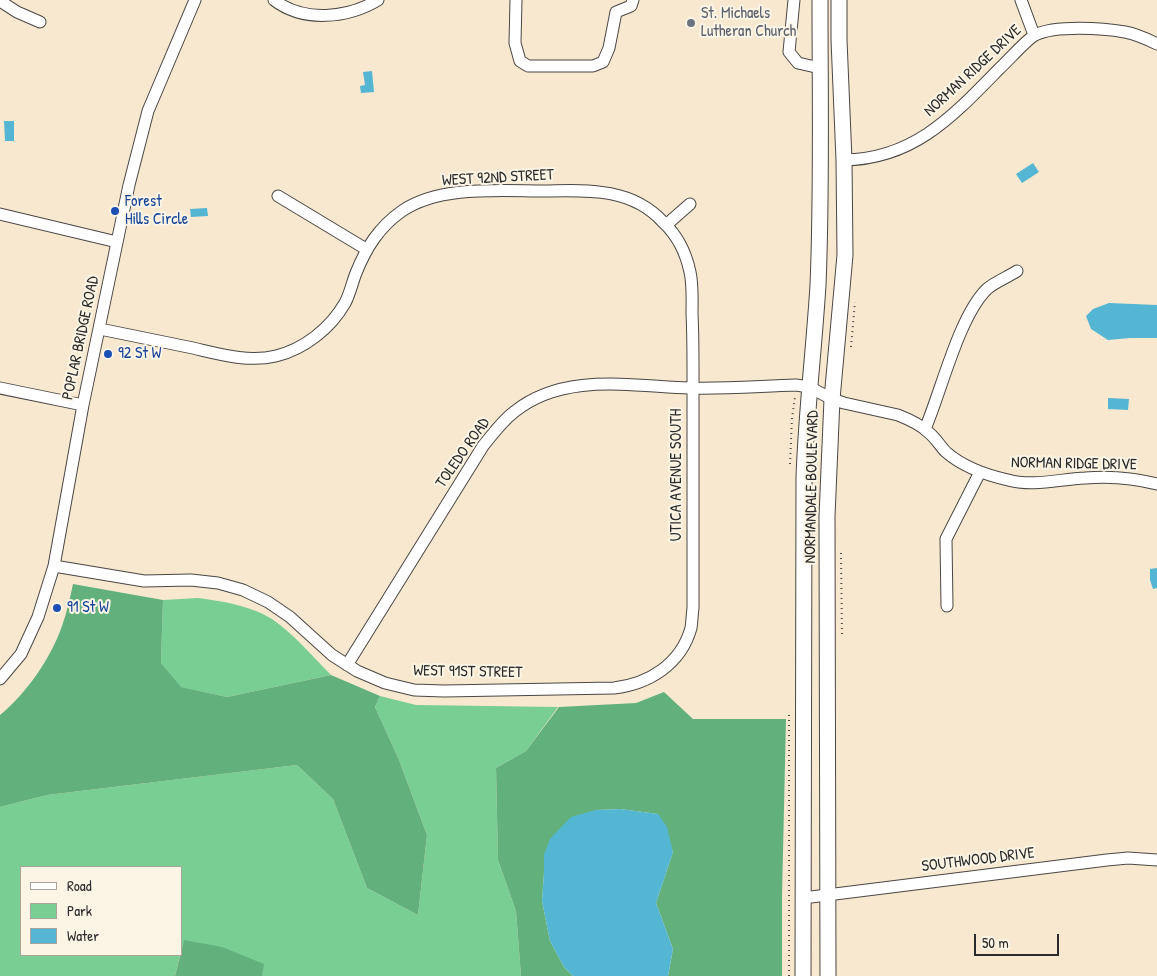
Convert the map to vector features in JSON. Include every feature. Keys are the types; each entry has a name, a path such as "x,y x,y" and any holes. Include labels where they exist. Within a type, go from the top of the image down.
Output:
{"main road":[{"name":"NORMANDALE BOULEVARD","path":"803,976 804,478 809,387 818,287 820,231 820,0"},
{"name":"NORMANDALE BOULEVARD","path":"828,976 826,516 832,400 845,254 839,0"}],"street":[{"path":"274,0 296,11 315,15 334,15 354,11 378,0"},
{"path":"516,0 515,43 520,61 528,66 593,66 603,62 609,48 620,0"},
{"path":"616,12 631,6 633,0"},
{"path":"794,0 789,52 798,64 820,68"},
{"path":"1021,0 1034,35"},
{"path":"0,1 17,12 40,22"},
{"name":"POPLAR BRIDGE ROAD","path":"0,679 21,654 38,617 54,566 83,406 129,185 148,111 194,1"},
{"name":"NORMAN RIDGE DRIVE","path":"844,160 877,157 928,135 959,110 1034,35 1056,30 1102,29 1127,32 1157,44"},
{"name":"WEST 92ND STREET","path":"100,329 231,356 254,358 275,356 297,348 316,336 332,321 346,302 366,249 386,225 403,211 429,199 444,195 466,192 586,190 607,192 628,197 645,207 666,225"},
{"path":"278,196 366,249"},
{"path":"666,225 690,204"},
{"path":"0,214 117,242"},
{"name":"UTICA AVENUE SOUTH","path":"614,688 631,686 646,681 660,672 672,661 683,646 691,628 693,608 693,388 691,274 685,254 666,225"},
{"path":"925,429 957,341 974,306 988,288 1017,271"},
{"name":"TOLEDO ROAD","path":"347,665 483,446 514,412 532,400 575,385 598,384 693,388 796,385 809,387 832,400"},
{"path":"0,388 83,406"},
{"name":"NORMAN RIDGE DRIVE","path":"832,400 898,415 925,429 946,452 961,463 980,472 1010,481 1037,483 1115,477 1157,484"},
{"path":"947,606 946,539 980,472"},
{"name":"WEST 91ST STREET","path":"54,566 144,582 191,580 218,583 243,590 268,602 290,616 332,655 357,671 385,683 414,690 614,688"},
{"name":"SOUTHWOOD DRIVE","path":"803,898 1107,860 1128,858 1157,860"}],"path":[{"path":"851,350 855,294"},
{"path":"841,552 842,639"},
{"path":"789,823 789,976"}],"green space":[{"path":"73,584 163,600 161,663 181,687 227,697 331,675 380,696 375,707 399,760 427,835 418,915 367,888 333,799 297,765 47,795 0,807 0,715 19,697 44,663 64,621"},
{"path":"198,598 246,607 264,614 295,638 331,675 227,697 180,687 161,663 163,600"},
{"path":"664,692 693,719 786,719 782,976 668,976 673,949 656,903 673,852 658,814 620,809 596,810 544,855 542,901 550,941 564,967 573,976 521,976 516,911 498,860 496,768 526,751 559,707 636,703"},
{"path":"380,696 416,705 558,707 526,751 496,768 498,860 516,911 521,976 262,976 263,964 184,941 182,948 182,866 20,866 20,956 180,956 175,976 0,976 0,807 47,795 297,765 333,799 367,888 418,915 427,835 399,760 375,707"},
{"path":"184,940 222,947 264,964 262,976 175,976 180,956 182,956"}],"water":[{"path":"372,71 374,92 361,93 360,86 365,85 363,72"},
{"path":"4,121 14,121 14,141 5,141"},
{"path":"1033,163 1039,172 1022,183 1016,174"},
{"path":"207,208 208,216 191,217 190,209"},
{"path":"1109,303 1157,305 1157,338 1108,340 1091,329 1086,316 1093,309"},
{"path":"1108,398 1129,399 1128,410 1108,409"},
{"path":"1157,568 1157,588 1153,589 1150,580 1150,569"},
{"path":"620,809 658,814 667,827 673,852 656,903 673,949 668,976 573,976 564,967 550,941 542,901 544,855 550,839 571,817 596,810"}],"place":[{"name":"St. Michaels Lutheran Church","path":"691,23"},
{"name":"Forest Hills Circle","path":"115,211"},
{"name":"92 St W","path":"108,354"},
{"name":"91 St W","path":"57,608"}]}
